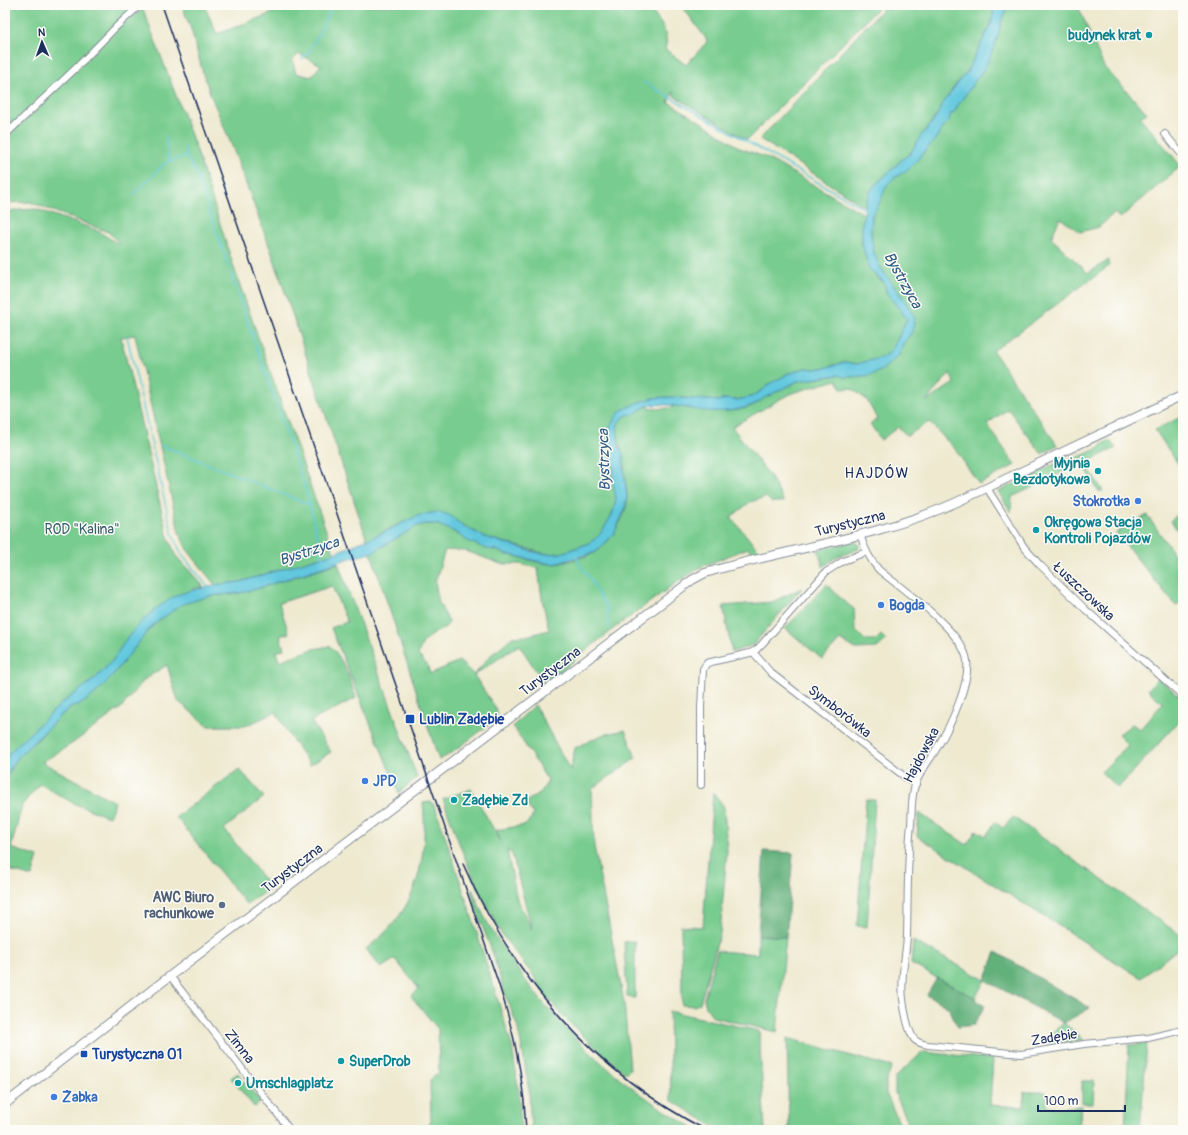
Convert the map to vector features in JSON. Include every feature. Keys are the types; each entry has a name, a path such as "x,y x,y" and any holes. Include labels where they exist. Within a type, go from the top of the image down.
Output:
{"main road":[{"name":"Turystyczna","path":"5,1104 170,976 692,580 705,573 724,567 904,523 927,515 1183,396"}],"street":[{"path":"5,135 140,5"},
{"path":"1165,134 1183,156"},
{"name":"Łuszczowska","path":"987,488 1024,547 1039,564 1086,610 1183,696"},
{"name":"Hajdowska","path":"860,534 866,552 871,561 879,570 918,601 952,634 960,643 966,655 968,666 959,702 952,721 938,748 921,772 916,784 912,804 909,836 907,935 902,994 906,1015 914,1039 922,1044 928,1045"},
{"path":"701,785 701,707 703,669 707,663 754,652 826,572 843,561 866,552"},
{"name":"Symborówka","path":"754,652 771,673 916,784"},
{"name":"Zimna","path":"170,976 290,1130"},
{"name":"Zadębie","path":"928,1045 1021,1054 1084,1044 1148,1038 1183,1030"}],"green space":[{"path":"5,5 136,5 74,67 5,131"},
{"path":"182,5 204,5 217,34 293,5 645,5 662,25 666,37 665,49 686,65 707,40 681,5 881,5 747,140 674,96 674,91 668,102 740,148 767,158 864,214 862,225 862,243 865,254 876,277 884,282 887,293 907,319 894,346 888,354 880,358 857,364 845,362 815,369 805,368 786,375 751,397 737,400 724,399 718,401 669,397 654,398 620,411 610,427 609,443 614,467 613,483 616,497 615,505 612,515 601,533 587,544 562,553 546,554 485,537 456,521 417,516 367,540 274,259 232,146 211,96 202,70 192,32","holes":["299,54 321,65 311,77 296,73 292,60"]},
{"path":"886,5 995,5 991,24 966,74 957,83 912,151 876,184 870,192 865,207 760,139"},
{"path":"1006,5 1077,5 1104,67 1147,113 1140,117 1181,166 1120,218 1114,213 1099,227 1080,232 1060,218 1051,238 1088,273 1109,260 1109,266 993,351 1057,445 1042,454 1008,409 987,424 1015,465 979,484 955,449 929,422 907,436 898,427 881,440 870,424 877,419 867,400 851,388 842,389 837,380 795,392 782,398 732,427 770,476 784,502 771,502 766,497 750,502 731,517 759,551 751,552 748,548 701,567 673,585 609,632 545,684 519,645 474,675 496,709 498,718 450,754 439,760 371,553 417,526 426,524 440,525 487,549 496,550 507,555 538,562 555,564 588,555 596,552 607,542 617,528 627,505 624,463 617,432 618,423 623,417 649,405 649,409 672,408 673,405 708,411 732,411 744,409 755,405 764,398 798,381 838,375 853,377 876,373 882,370 899,355 903,344 912,332 914,321 905,301 880,267 874,253 871,234 872,215 887,185 894,178 910,168 933,142 949,120 951,113 953,114 985,67 995,45","holes":["950,373 954,383 927,401 927,400","445,550 466,551 501,564 520,564 538,568 542,599 549,630 526,636 512,637 489,657 474,675 459,661 430,674 428,666 418,655 425,640 432,634 446,627 449,622 439,603 435,582"]},
{"name":"ROD \"Kalina\"","path":"143,9 197,151 235,271 334,553 240,582 215,585 186,548 179,532 135,335 121,337 167,534 176,556 204,587 196,588 160,606 145,618 127,638 113,660 95,679 62,703 9,753 5,762 5,211 36,209 96,230 120,245 108,232 30,202 5,203 5,138 28,118 123,23"},
{"path":"1183,416 1183,454 1180,453 1177,459 1183,465 1183,471 1155,430"},
{"path":"1109,440 1116,448 1089,461 1087,466 1103,491 1098,491 1083,463 1012,497 1011,512 999,493 999,491 1061,461 1079,457 1101,447 1101,445"},
{"path":"1183,510 1183,537 1170,521"},
{"path":"1147,515 1179,561 1177,571 1183,587 1183,602 1176,606 1116,533"},
{"path":"854,541 860,545 858,549 835,558 823,567 818,550"},
{"path":"338,563 417,777 399,793 331,628 347,622 332,586 279,603 289,633 280,636 284,649 276,652 279,661 313,649 330,646 343,663 356,698 311,721 331,752 310,765 289,735 276,712 245,726 208,726 178,701 167,665 145,679 121,708 73,743 42,762 115,802 109,817 75,804 40,784 22,805 11,848 38,857 32,877 5,869 5,782 20,754 37,740 60,716 71,708 86,701 102,687 152,626 180,605 209,596 240,593 256,589"},
{"path":"827,584 841,599 854,609 855,630 865,640 876,640 881,635 886,640 877,648 856,649 840,640 822,659 785,628"},
{"path":"802,588 753,645 732,652 723,606 772,602"},
{"path":"1158,678 1183,699 1183,717 1118,788 1101,772 1128,745 1118,735 1132,724 1140,729 1163,703 1148,690"},
{"path":"535,705 570,770 575,748 602,735 625,730 636,758 592,789 594,846 624,1002 630,1069 625,1073 599,1051 564,1017 547,997 533,975 502,935 473,878 443,799 471,789 502,844 496,830 526,825 534,814 524,803 541,792 548,781 513,726","holes":["507,850 512,854 532,929 517,900"]},
{"path":"239,769 264,797 224,829 271,888 246,904 176,817"},
{"path":"713,792 724,807 727,851 720,933 700,1003 694,1006 682,1005 681,926 703,927"},
{"path":"866,800 875,800 867,927 857,926"},
{"path":"432,802 437,812 471,914 512,1046 519,1094 521,1130 422,1130 431,1122 430,1080 439,1072 438,1029 411,996 419,989 395,959 381,968 366,949 394,923 412,893 421,864 423,849 423,803"},
{"path":"919,813 967,845 976,830 986,836 995,822 1003,828 1013,817 1183,937 1183,945 1141,978 917,836"},
{"path":"764,851 793,853 786,937 758,935"},
{"path":"472,889 487,922 507,954 552,1013 578,1041 605,1066 635,1089 665,1111 698,1130 531,1130 529,1091 517,1025 477,912"},
{"path":"758,935 786,937 777,1032 713,1017 706,1007 704,999 717,951 758,954"},
{"path":"635,941 635,998 627,996 624,942"},
{"path":"913,941 985,980 975,998 911,964"},
{"path":"996,952 1090,1008 1064,1023 985,980"},
{"path":"937,978 976,998 975,1000 985,1005 974,1025 958,1027 949,1008 927,995"},
{"path":"669,1011 759,1031 765,1130 719,1130 671,1100"},
{"path":"1064,1023 1084,1040 1049,1045 1049,1035"},
{"path":"787,1038 892,1067 886,1081 886,1093 902,1130 789,1130"},
{"path":"1147,1043 1140,1130 1125,1130 1129,1045"},
{"path":"923,1052 993,1059 990,1105 1024,1107 1024,1092 1046,1092 1047,1106 1059,1108 1081,1106 1079,1130 909,1130 907,1120 895,1093 895,1077"},
{"path":"238,1073 242,1078 237,1082 239,1085 244,1081 261,1102 254,1107 231,1078"},
{"path":"1082,1081 1094,1081 1093,1103 1082,1103"}],"water":[{"path":"995,5 1006,5 1005,14 1001,22 998,36 985,67 953,114 951,113 949,120 933,142 910,168 894,178 887,185 879,204 872,215 871,234 874,253 880,267 905,301 915,318 912,332 903,344 899,355 882,370 865,376 844,377 838,375 798,381 752,405 736,410 713,412 672,405 651,405 625,417 618,423 618,432 619,448 622,451 624,463 627,498 625,509 614,534 596,552 554,564 545,563 487,549 436,524 426,524 417,526 371,553 347,559 256,589 240,593 209,596 180,605 152,626 108,681 98,691 85,701 66,711 24,752 11,767 5,782 5,762 9,753 62,703 95,679 113,660 127,638 145,618 175,596 215,585 240,582 334,553 378,535 417,516 439,512 449,515 463,526 485,537 534,552 546,554 561,553 587,544 595,539 601,533 612,515 616,497 613,483 614,467 609,443 610,427 620,411 639,402 654,398 669,397 718,401 724,399 737,400 751,397 786,375 805,368 815,369 845,362 857,364 880,358 888,354 894,346 907,319 887,293 884,282 869,269 862,243 862,225 866,201 876,184 910,154 920,137 935,119 942,105 961,78 966,74 991,24"}],"waterway":[{"path":"302,59 312,47 333,5"},
{"path":"644,82 866,210"},
{"path":"166,136 167,152 170,161"},
{"path":"185,147 186,155"},
{"name":"Bystrzyca","path":"133,195 165,163 186,156 196,173 306,490 322,557"},
{"path":"127,336 172,533 182,555 208,587"},
{"path":"161,445 310,505"},
{"path":"577,557 580,566 589,576 605,604 609,629"}],"railway":[{"path":"162,5 504,1000 517,1055 523,1093 526,1130"},
{"path":"463,864 483,906 507,946 533,983 562,1018 593,1051 628,1080 665,1107 706,1130"}],"place":[{"name":"budynek krat","path":"1149,35"},
{"name":"Myjnia Bezdotykowa","path":"1098,471"},
{"name":"Stokrotka","path":"1138,501"},
{"name":"Okręgowa Stacja Kontroli Pojazdów","path":"1036,530"},
{"name":"Bogda","path":"881,605"},
{"name":"Lublin Zadębie","path":"410,719"},
{"name":"JPD","path":"365,781"},
{"name":"Zadębie Zd","path":"454,800"},
{"name":"AWC Biuro rachunkowe","path":"222,905"},
{"name":"Turystyczna 01","path":"84,1054"},
{"name":"SuperDrob","path":"341,1061"},
{"name":"Umschlagplatz","path":"238,1083"},
{"name":"Żabka","path":"54,1097"}],"district":[{"name":"HAJDÓW","path":"877,473"}]}
